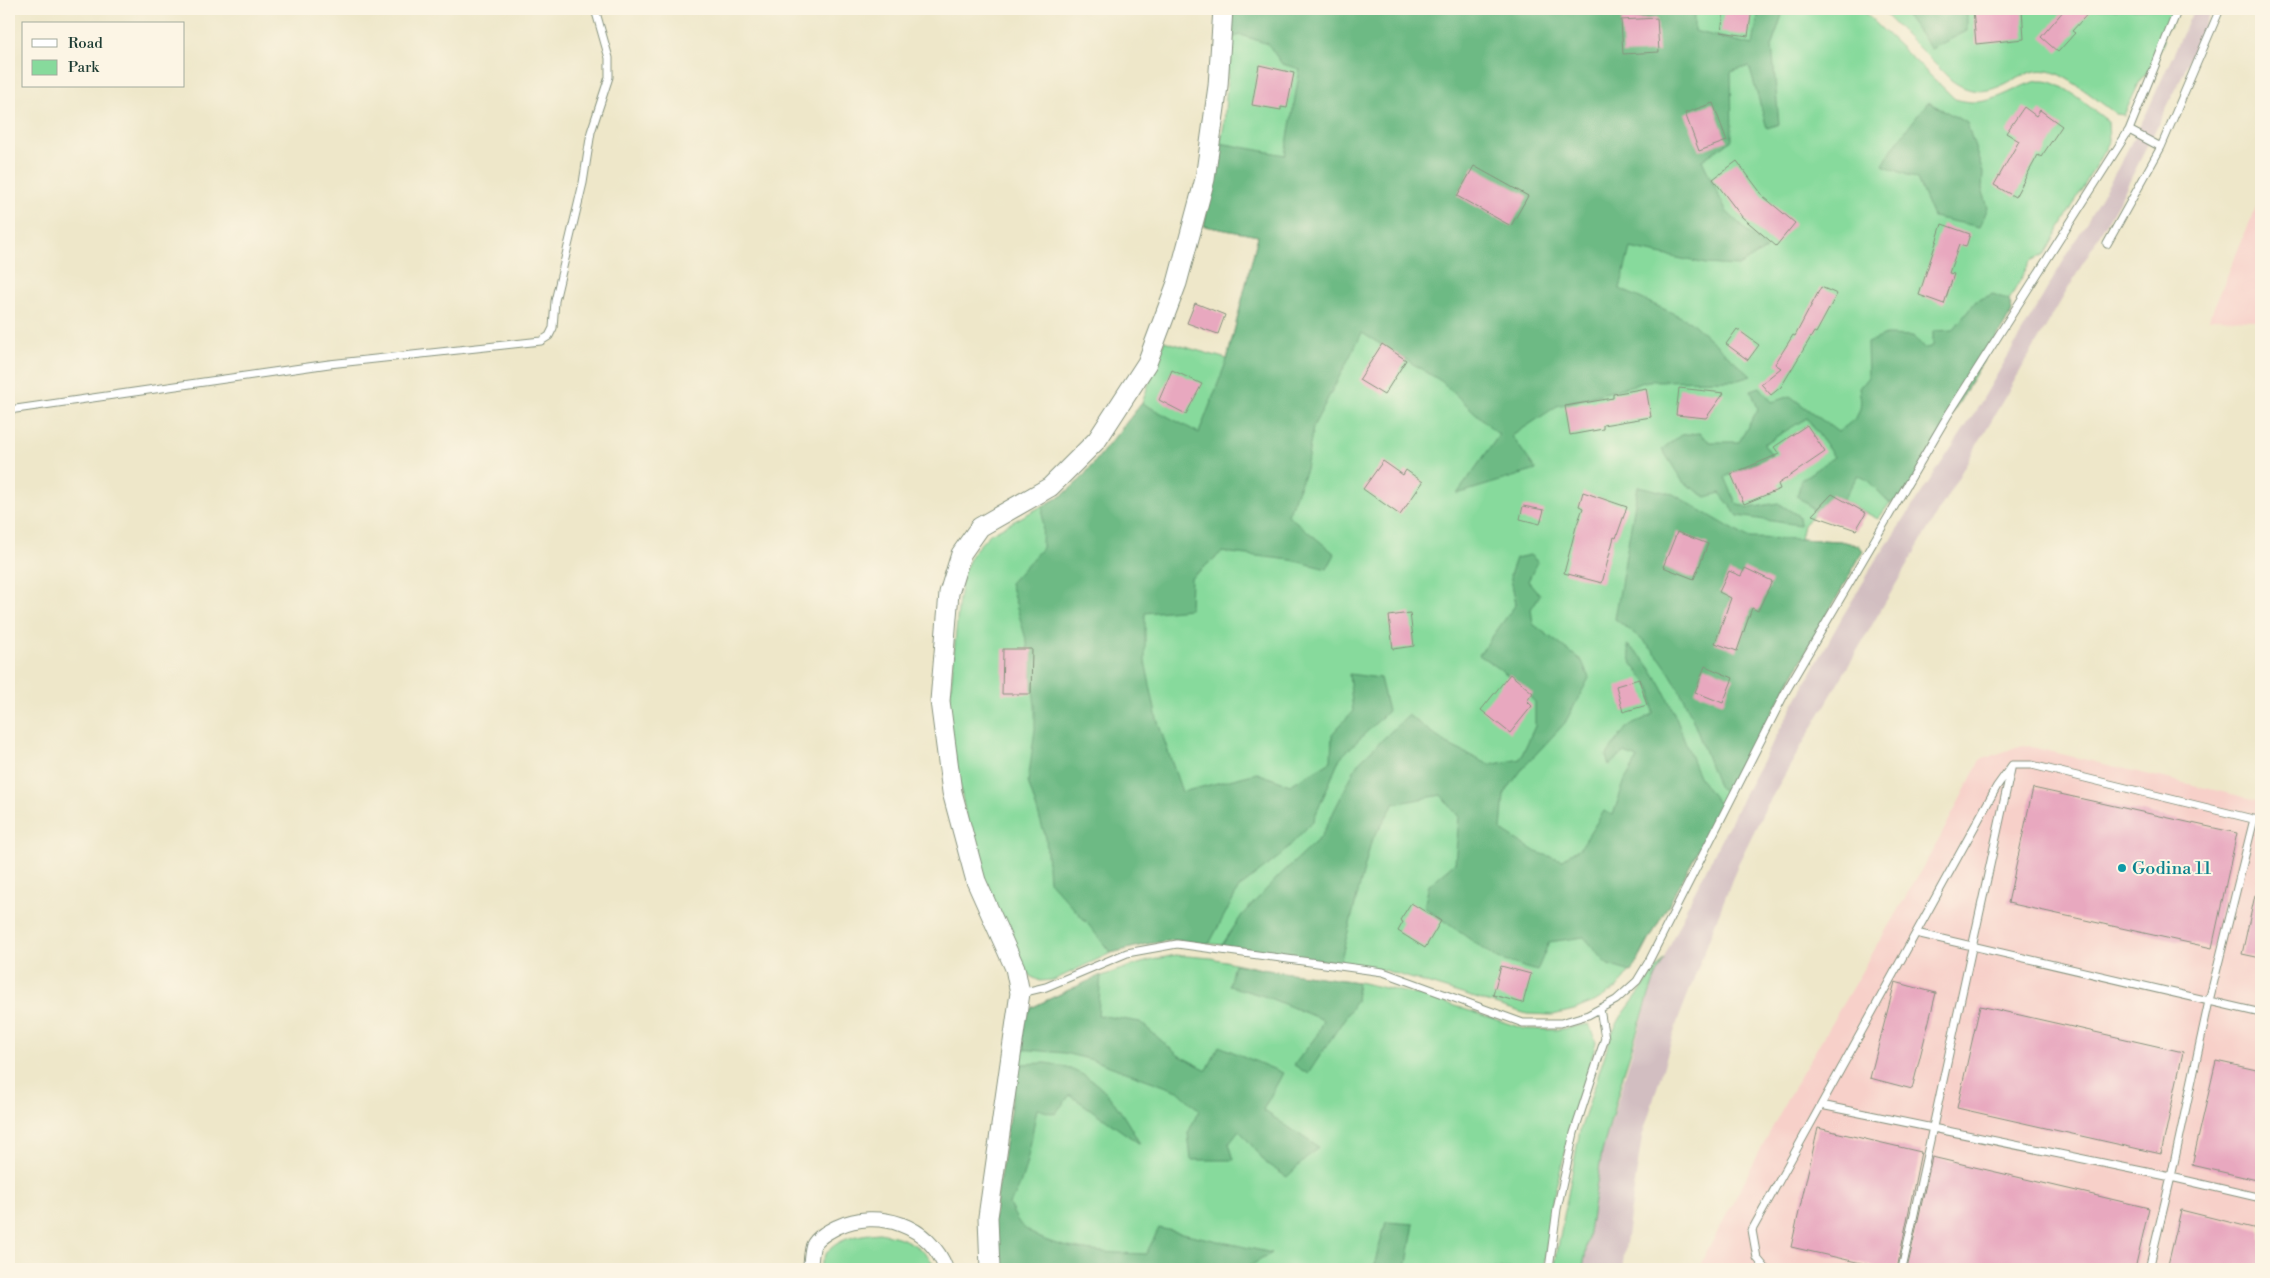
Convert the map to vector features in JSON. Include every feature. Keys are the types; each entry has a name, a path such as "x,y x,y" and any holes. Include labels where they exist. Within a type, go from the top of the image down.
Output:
{"street":[{"path":"990,1269 988,1217 1020,993 1015,968 976,881 952,792 940,702 949,593 961,554 980,527 1050,487 1097,440 1147,363 1177,283 1205,179 1218,86 1223,9"},
{"path":"810,1269 813,1246 822,1236 846,1222 861,1218 876,1218 890,1221 924,1236 943,1259 946,1269"}],"lane":[{"path":"9,410 329,364 541,340 549,336 553,328 555,301 584,183 591,132 609,77 609,58 595,9"},
{"path":"1020,993 1046,987 1128,952 1178,944 1382,972 1523,1023 1561,1024 1600,1009 1616,1000 1637,981 1641,974 1790,682 1948,415 2129,130 2178,9"},
{"path":"2107,244 2161,147 2220,9"},
{"path":"2129,130 2161,147"},
{"path":"2012,765 2032,765 2257,820 2209,1001 2171,1177 2148,1269"},
{"path":"1766,1269 1756,1258 1752,1230 1997,786 2012,765"},
{"path":"1902,1269 2012,765"},
{"path":"1916,933 2261,1013"},
{"path":"1549,1269 1557,1209 1574,1133 1605,1038 1600,1009"},
{"path":"1821,1105 2171,1177 2261,1198"}],"shaded area":[{"path":"2194,9 2212,9 2176,89 2121,198 1766,807 1738,864 1677,1023 1642,1137 1622,1269 1583,1269 1602,1152 1653,983 1686,909 1753,778 1841,619 1876,561 1974,414 2118,168 2147,112"},
{"path":"2261,195 2261,320 2209,319"},
{"path":"2023,745 2261,801 2261,1269 1698,1269 1791,1092 1940,838 1980,760"}],"green space":[{"path":"1232,9 1861,9 1955,99 1970,102 1984,101 1997,98 2030,83 2050,82 2065,89 2108,121 2109,142 2045,254 2031,261 2009,300 2012,311 1902,501 1890,503 1878,519 1832,495 1803,525 1800,539 1840,541 1859,545 1863,551 1714,816 1641,956 1617,988 1596,1001 1574,1010 1553,1015 1527,1014 1384,970 1222,945 1174,940 1147,944 1111,953 1054,980 1040,981 1030,976 1022,966 987,889 968,830 948,719 959,598 964,571 974,551 990,534 1063,495 1082,479 1142,403 1164,341 1227,359 1258,236 1204,226 1224,125"},
{"path":"1232,9 1694,9 1694,31 1753,45 1759,9 1784,9 1772,45 1779,124 1767,128 1749,66 1731,72 1732,140 1702,160 1726,211 1766,249 1738,266 1706,264 1630,248 1620,289 1690,321 1751,376 1738,380 1648,381 1557,406 1512,436 1536,470 1457,494 1499,435 1441,381 1362,333 1313,427 1306,469 1288,515 1335,554 1327,569 1291,560 1222,552 1191,578 1190,609 1145,613 1145,661 1157,719 1182,792 1257,773 1290,785 1331,761 1332,734 1353,711 1349,674 1380,678 1388,711 1340,758 1313,821 1280,856 1239,888 1209,944 1174,940 1147,944 1111,953 1049,881 1046,838 1028,782 1035,729 1035,705 1027,643 1010,583 1042,548 1043,506 1063,495 1081,479 1142,403 1199,433 1227,360 1258,236 1204,226 1220,143 1285,155 1300,69 1282,64 1268,44 1241,35 1230,38"},
{"path":"1880,9 2178,9 2169,27 2164,30 2161,36 2164,41 2152,67 2141,79 2124,115 2116,114 2064,77 2048,71 2036,71 2025,74 1991,89 1979,91 1966,88 1951,80"},
{"path":"1906,9 1967,9 1967,31 1931,49 1907,17"},
{"path":"1928,102 1967,123 1983,173 1982,189 1988,207 1980,227 1933,217 1917,179 1883,165 1894,146"},
{"path":"1993,294 2009,300 2012,311 1902,501 1890,503 1867,480 1858,475 1843,500 1816,512 1797,496 1802,479 1834,457 1807,418 1764,444 1772,455 1725,477 1736,503 1749,508 1778,503 1799,516 1800,525 1738,516 1720,493 1706,497 1683,482 1662,449 1681,435 1699,433 1710,442 1739,442 1758,409 1751,390 1760,387 1772,402 1790,396 1838,432 1855,418 1860,409 1859,388 1868,377 1867,343 1886,335 1913,336 1924,349 1933,346 1933,331 1953,330 1976,301"},
{"path":"1638,486 1673,494 1748,538 1840,541 1859,545 1863,551 1726,794 1718,786 1700,737 1671,674 1651,648 1615,619"},
{"path":"1530,555 1538,562 1528,581 1540,595 1531,609 1533,624 1582,661 1589,678 1565,723 1523,768 1504,794 1501,830 1536,852 1562,860 1581,847 1604,811 1613,815 1625,780 1638,758 1624,753 1609,765 1606,756 1626,728 1653,714 1651,688 1632,664 1627,645 1652,670 1670,705 1699,776 1717,802 1721,804 1684,877 1631,972 1608,965 1584,937 1549,942 1537,971 1498,959 1424,907 1429,885 1455,863 1459,817 1441,795 1394,804 1371,842 1340,963 1222,945 1242,915 1280,875 1321,837 1358,763 1408,715 1447,744 1490,765 1520,759 1535,726 1535,702 1503,671 1479,655 1516,604 1510,575 1516,558"},
{"path":"1175,955 1211,958 1267,970 1358,982 1427,997 1525,1029 1556,1030 1589,1024 1596,1042 1553,1197 1544,1269 992,1269 1025,1018 1031,1008 1084,983 1138,964"},
{"path":"1664,959 1653,983 1624,1072 1602,1152 1583,1269 1554,1269 1580,1130 1612,1033 1621,1017"},
{"path":"1234,964 1358,982 1356,1001 1308,1074 1294,1065 1317,1035 1323,1020 1267,997 1229,986"},
{"path":"1101,975 1098,1015 1140,1022 1178,1055 1207,1070 1219,1046 1283,1073 1263,1110 1318,1147 1287,1177 1267,1164 1239,1130 1229,1143 1234,1160 1191,1160 1188,1133 1199,1110 1178,1091 1093,1060 1064,1053 1020,1049 1025,1018 1031,1008"},
{"path":"1046,1063 1079,1073 1104,1090 1122,1114 1140,1144 1070,1095 1055,1114 1037,1109 1024,1172 1015,1195 1009,1204 1020,1224 1032,1233 1062,1246 1097,1251 1146,1254 1159,1228 1272,1253 1245,1269 1199,1269 1190,1263 1171,1269 992,1269 990,1243 1017,1064"},
{"path":"1386,1222 1414,1224 1406,1269 1373,1269"},
{"path":"879,1233 897,1237 912,1244 926,1254 937,1269 820,1269 828,1251 835,1245 860,1235"}],"building":[{"path":"1730,9 1752,9 1748,36 1721,32 1724,11 1729,12"},
{"path":"1973,9 2022,9 2024,39 1976,44"},
{"path":"2065,9 2092,9 2072,31 2075,33 2058,52 2041,37"},
{"path":"1657,18 1659,52 1623,54 1621,20"},
{"path":"1259,65 1294,73 1287,108 1281,107 1281,110 1252,105"},
{"path":"1713,103 1727,141 1699,151 1685,113"},
{"path":"2024,107 2036,116 2040,110 2062,126 2041,157 2038,155 2015,197 1994,185 2019,141 2006,133"},
{"path":"1737,161 1764,197 1795,223 1776,246 1742,217 1713,179"},
{"path":"1474,166 1528,196 1511,226 1457,196"},
{"path":"1942,224 1970,234 1966,247 1959,245 1949,273 1954,274 1944,304 1919,295"},
{"path":"1821,287 1837,294 1816,333 1814,332 1781,387 1771,395 1761,384 1781,368 1775,364 1793,335 1795,336"},
{"path":"1195,303 1225,315 1218,334 1187,323"},
{"path":"1737,329 1759,345 1748,360 1726,344"},
{"path":"1382,344 1406,360 1384,395 1359,380"},
{"path":"1172,370 1202,384 1186,414 1159,400"},
{"path":"1646,388 1651,417 1603,425 1603,429 1570,435 1565,406 1613,398 1613,394"},
{"path":"1679,388 1724,393 1706,418 1676,415"},
{"path":"1807,425 1825,452 1778,484 1780,489 1744,504 1731,474 1779,454 1774,447"},
{"path":"1383,461 1403,475 1406,470 1423,482 1400,515 1363,489"},
{"path":"1583,492 1627,507 1616,538 1614,537 1602,583 1564,573 1583,508 1579,506"},
{"path":"1832,494 1866,513 1856,530 1812,515"},
{"path":"1523,506 1544,510 1540,524 1520,519"},
{"path":"1677,532 1708,544 1694,579 1663,567"},
{"path":"1745,568 1772,581 1758,611 1752,608 1737,651 1715,643 1731,598 1719,592 1729,571 1741,576"},
{"path":"1410,613 1414,646 1393,649 1389,616"},
{"path":"1003,649 1032,649 1031,694 1002,694"},
{"path":"1705,666 1733,678 1723,703 1695,692"},
{"path":"1510,674 1533,693 1527,701 1532,706 1510,733 1481,710"},
{"path":"1639,679 1647,705 1623,712 1616,686"},
{"name":"Godina 11","path":"2033,788 2237,833 2212,948 2008,903"},
{"path":"2255,895 2261,896 2261,958 2242,954"},
{"path":"1411,903 1441,921 1425,948 1398,931 1403,922 1400,920"},
{"path":"1501,966 1531,974 1523,1003 1493,995"},
{"path":"1895,982 1936,993 1912,1089 1870,1078"},
{"path":"1980,1006 2183,1052 2161,1154 1957,1108"},
{"path":"2216,1061 2261,1071 2261,1181 2192,1165"},
{"path":"1818,1128 1921,1152 1897,1269 1887,1269 1791,1247"},
{"path":"1932,1157 2149,1208 2135,1269 1907,1269"},
{"path":"2181,1210 2261,1230 2261,1269 2167,1269"}],"place":[{"name":"Godina 11","path":"2122,868"}]}
